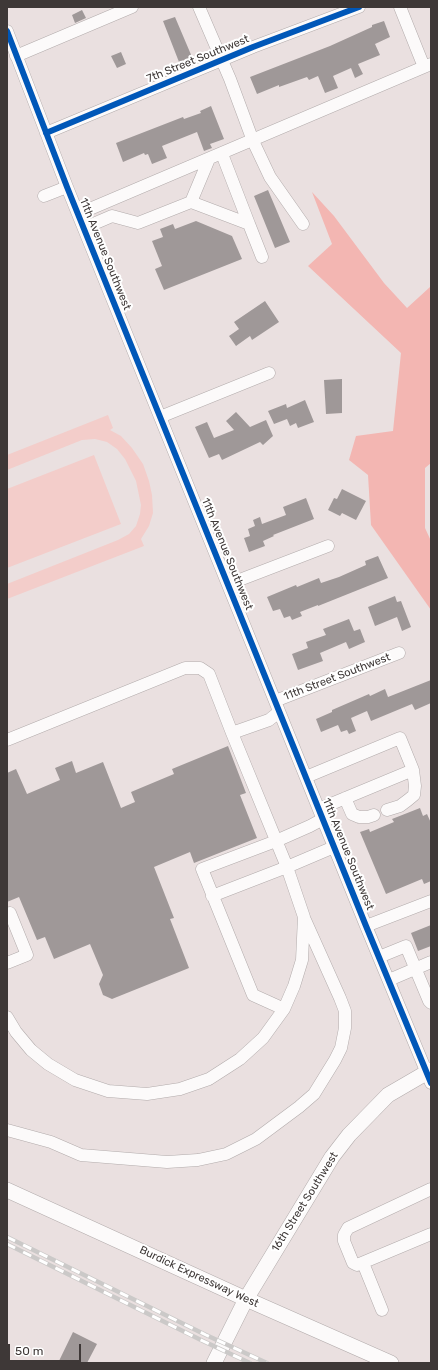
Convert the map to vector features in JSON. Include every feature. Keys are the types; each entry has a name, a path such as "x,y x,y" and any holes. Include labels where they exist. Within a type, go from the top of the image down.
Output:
{"main road":[{"name":"16th Street Southwest","path":"214,1363 246,1299 332,1157 349,1135 388,1095 430,1075"},
{"name":"Burdick Expressway West","path":"7,1190 246,1299 391,1363"}],"street":[{"path":"16,56 132,7"},
{"path":"199,7 222,60 253,141 270,177 303,224"},
{"name":"7th Street Southwest","path":"46,133 222,60 359,7"},
{"path":"78,214 253,141 428,65 400,7"},
{"name":"11th Avenue Southwest","path":"7,31 67,187 229,584 334,848 430,1075"},
{"path":"222,154 262,257"},
{"path":"191,202 209,159"},
{"path":"44,196 67,187"},
{"path":"84,228 112,216 138,223 191,202 249,224"},
{"path":"160,416 269,373"},
{"path":"229,584 328,546"},
{"name":"11th Street Southwest","path":"232,733 268,720 277,707 399,653"},
{"path":"7,740 185,668 200,668 209,674 287,867 304,917 345,1011 345,1028 340,1048 335,1060 314,1094 256,1139 226,1154 198,1160 167,1162 81,1155 50,1142 7,1130"},
{"path":"306,777 400,738 413,770 415,786 414,794 400,806 387,810"},
{"path":"284,1009 253,995 202,870 310,826 321,814 345,798 413,770"},
{"path":"345,798 352,814 359,817 374,815"},
{"path":"212,896 334,848"},
{"path":"366,926 431,901"},
{"path":"7,915 10,913 27,955 7,963"},
{"path":"7,1017 16,1032 31,1050 48,1064 75,1080 108,1091 147,1094 180,1089 209,1079 240,1059 263,1038 284,1009 294,986 302,960 304,917"},
{"path":"379,957 406,946 431,1003"},
{"path":"389,980 416,970 431,962"},
{"path":"431,1188 348,1228 344,1234 344,1241 353,1263 357,1265 431,1234"},
{"path":"362,1263 382,1310"}],"shaded area":[{"path":"312,192 334,216 384,283 407,308 430,287 431,281 431,463 425,468 425,528 431,541 431,610 371,525 368,475 349,460 356,436 393,431 401,353 308,266 332,244"},
{"path":"108,415 113,428 110,430 121,436 132,448 143,464 149,481 152,495 153,513 149,526 141,539 144,546 7,599 7,584 118,540 129,534 136,526 141,505 136,481 125,459 117,449 107,442 95,439 82,440 7,470 7,455"},
{"path":"94,455 121,524 7,568 7,489"}],"building":[{"path":"82,10 86,18 75,23 72,15"},
{"path":"175,17 192,57 179,62 163,21"},
{"path":"384,21 390,37 375,44 380,55 358,64 363,74 355,78 351,68 333,76 338,88 325,93 318,76 309,80 307,77 279,87 279,85 257,94 250,77 330,46 372,27 372,25"},
{"path":"121,52 126,64 117,68 111,56"},
{"path":"211,106 224,139 210,144 212,148 204,151 197,132 162,146 167,158 152,164 148,154 145,155 144,153 123,162 116,143 183,117 184,119 201,113 200,111"},
{"path":"268,190 290,242 275,248 254,196"},
{"path":"196,221 232,236 242,259 164,290 155,269 162,266 152,241 163,237 160,229 173,224 175,229"},
{"path":"265,301 279,322 252,340 250,336 236,346 229,336 239,329 234,322"},
{"path":"342,379 342,413 326,414 324,380"},
{"path":"305,400 314,422 298,428 296,423 290,426 287,419 274,424 268,411 286,404 287,408"},
{"path":"236,412 250,427 266,420 273,436 263,445 260,442 222,460 219,454 209,458 195,427 207,422 214,438 234,430 226,421"},
{"path":"342,489 366,501 356,520 342,513 340,516 328,510 334,498 337,499"},
{"path":"306,498 314,519 273,535 274,536 263,541 265,546 249,552 244,538 250,536 248,529 255,526 253,520 260,517 262,524 286,515 283,507"},
{"path":"378,556 388,578 300,612 302,616 292,620 290,616 284,618 280,609 273,611 267,597 296,585 297,587 319,578 321,583 339,577 366,565 365,561"},
{"path":"395,596 397,602 401,601 411,627 402,631 397,617 375,626 368,607"},
{"path":"349,619 354,631 360,629 365,642 349,649 346,642 320,653 323,661 298,670 292,654 308,648 306,642 326,635 323,629"},
{"path":"431,680 431,703 415,710 412,704 371,721 367,711 351,718 356,731 349,734 347,730 341,732 338,725 321,732 316,719 332,712 332,710 369,694 370,696 385,689 388,697"},
{"path":"228,746 246,793 240,795 257,838 194,863 190,852 154,867 174,918 170,919 189,968 112,999 103,995 99,984 103,975 90,944 54,959 45,937 37,940 19,897 7,902 7,773 16,769 27,794 60,780 55,768 72,761 76,773 103,762 121,808 135,802 131,792 174,774 172,769"},
{"path":"420,808 423,816 427,814 431,823 431,881 424,884 422,879 386,894 360,832 369,829 370,832 394,822 392,819"},
{"path":"431,925 431,946 418,951 411,933"},
{"path":"73,1332 97,1344 87,1363 58,1363"}],"railway":[{"path":"7,1237 206,1335 267,1363"},
{"path":"7,1244 250,1363"}],"cycle path":[{"path":"46,133 253,47 359,7"},
{"path":"7,31 67,187 431,1083"}]}
